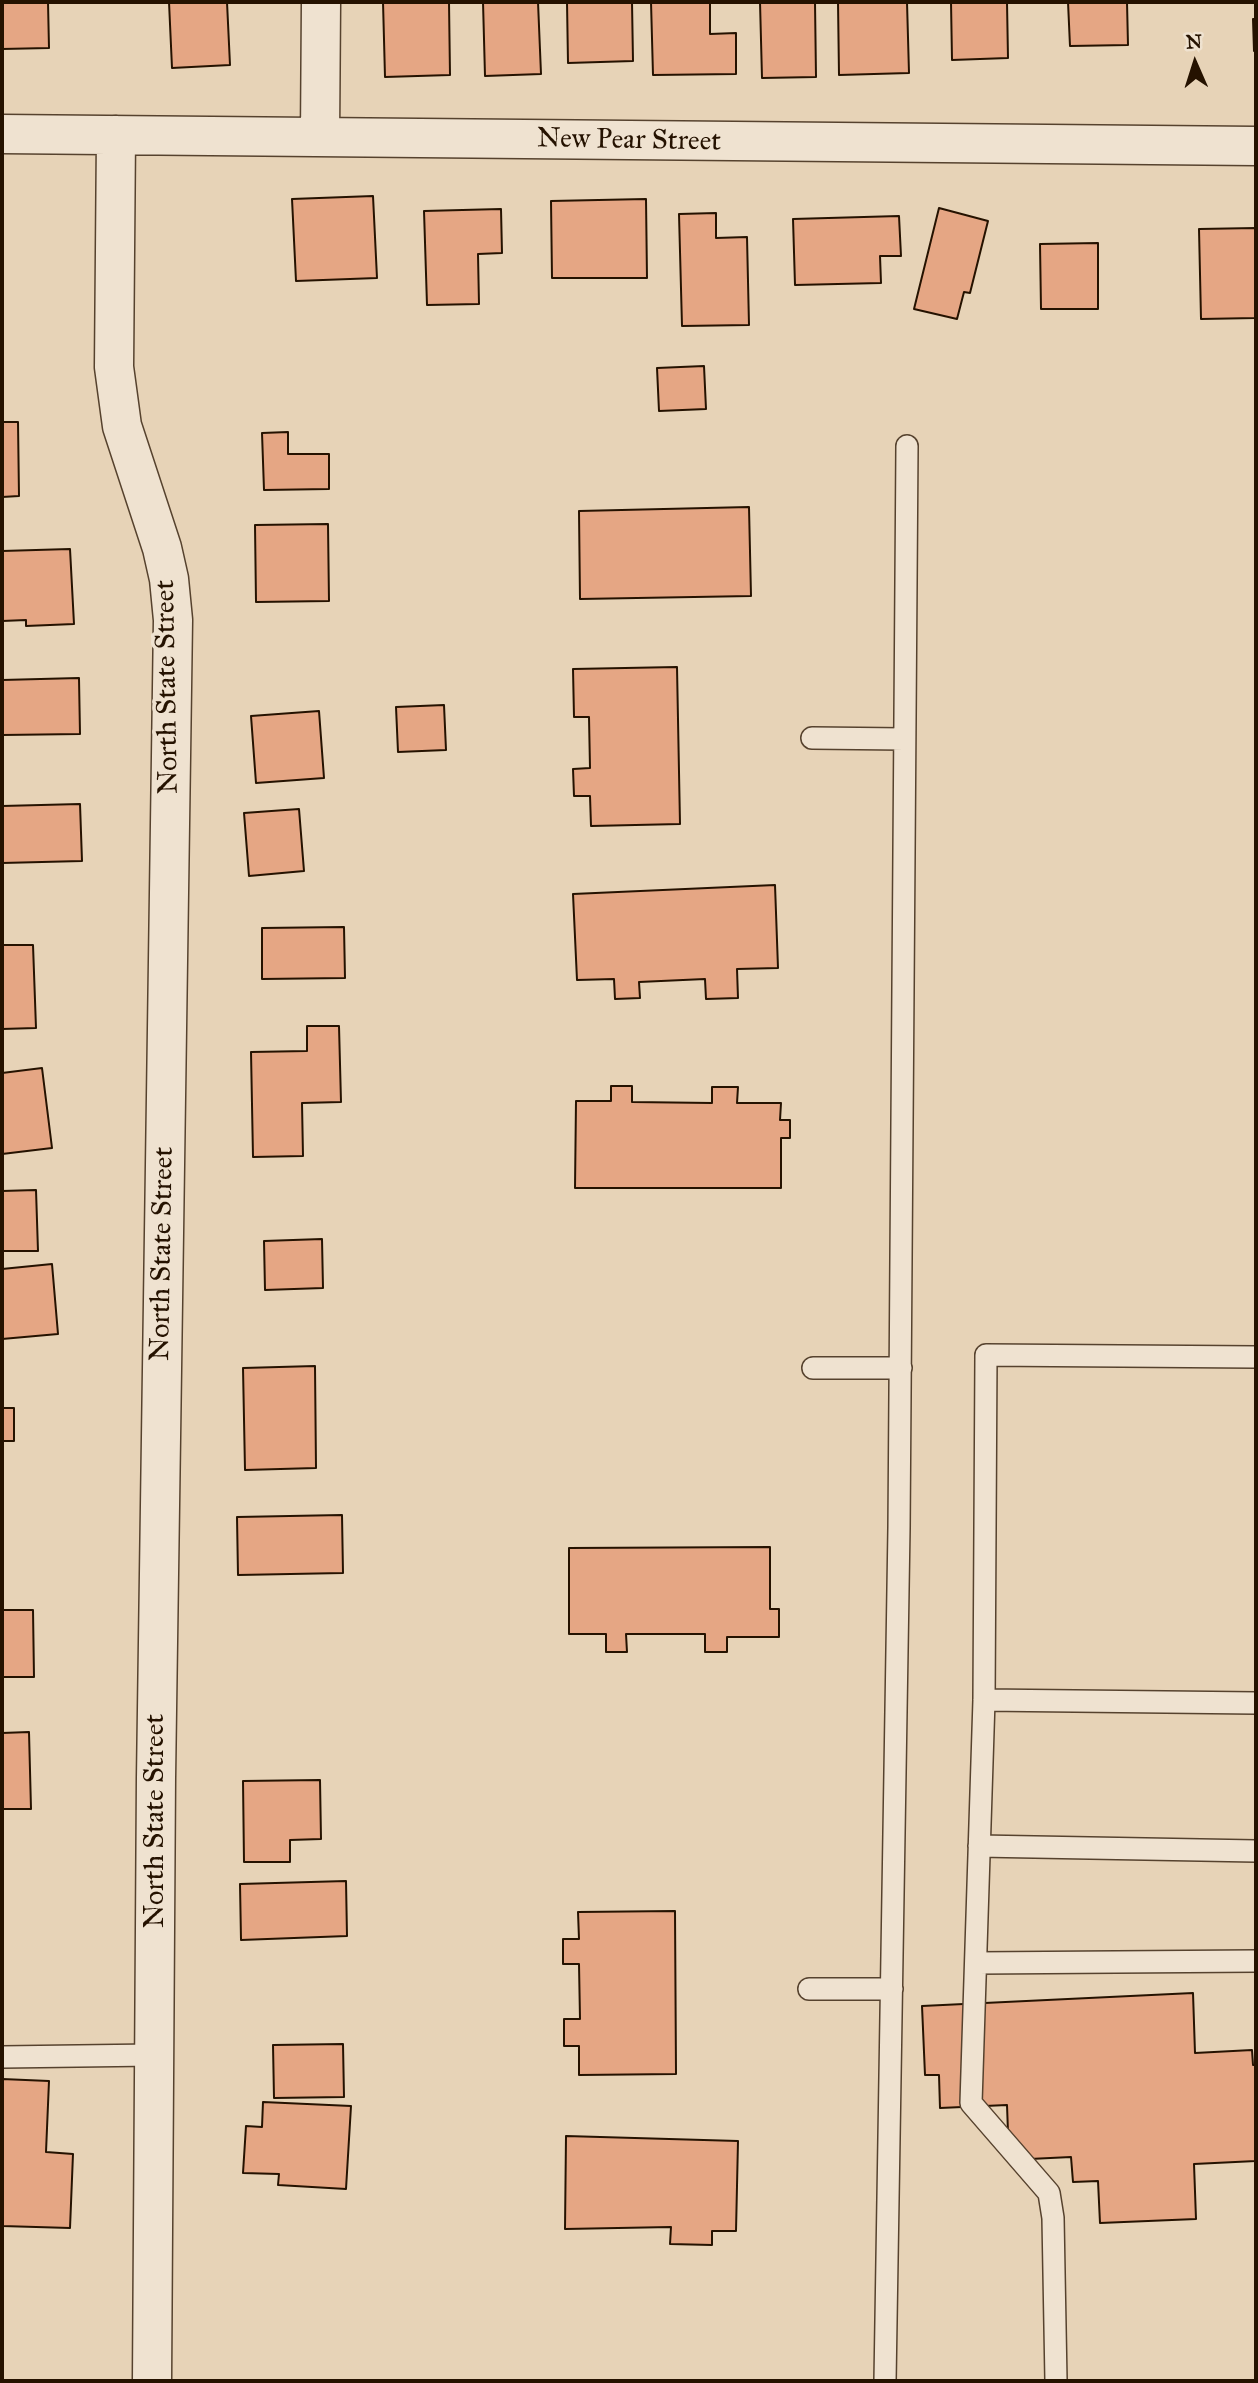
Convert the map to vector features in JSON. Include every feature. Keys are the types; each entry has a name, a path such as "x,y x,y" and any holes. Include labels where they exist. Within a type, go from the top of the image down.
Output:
{"street":[{"path":"320,137 321,2"},
{"name":"New Pear Street","path":"2,134 1256,146"},
{"name":"North State Street","path":"116,135 114,367 122,426 162,548 169,579 173,620 152,2381"}],"lane":[{"path":"885,2381 901,1368 906,446"},
{"path":"812,738 904,739"},
{"path":"1056,2381 1049,2193 971,2103 984,1700 986,1355 1256,1357"},
{"path":"813,1368 901,1368"},
{"path":"984,1700 1256,1703"},
{"path":"979,1846 1256,1851"},
{"path":"977,1963 1256,1961"},
{"path":"809,1989 892,1989"},
{"path":"2,2057 154,2055"}],"building":[{"path":"2,2 48,2 49,48 2,49"},
{"path":"169,2 227,2 230,65 172,68"},
{"path":"383,2 449,2 450,75 385,77"},
{"path":"483,2 538,2 541,74 485,76"},
{"path":"567,2 632,2 633,61 568,63"},
{"path":"651,2 710,2 710,34 736,33 736,74 653,75"},
{"path":"760,2 815,2 816,77 762,78"},
{"path":"838,2 907,2 909,73 839,75"},
{"path":"951,2 1007,2 1008,58 952,60"},
{"path":"1068,2 1127,2 1128,45 1070,46"},
{"path":"1253,19 1256,19 1256,51 1254,51"},
{"path":"373,196 377,278 296,281 292,199"},
{"path":"646,199 647,278 552,278 551,201"},
{"path":"939,208 988,221 970,293 964,292 957,319 914,309"},
{"path":"501,209 502,253 478,254 479,304 427,305 424,211"},
{"path":"716,213 716,238 747,237 749,325 682,326 679,214"},
{"path":"899,216 901,256 880,256 881,283 795,285 793,219"},
{"path":"1256,228 1256,318 1201,319 1199,229"},
{"path":"1098,243 1098,309 1041,309 1040,244"},
{"path":"704,366 706,409 659,411 657,368"},
{"path":"2,422 18,422 19,496 2,497"},
{"path":"288,432 288,454 329,454 329,489 264,490 262,433"},
{"path":"749,507 751,596 580,599 579,511"},
{"path":"328,524 329,601 256,602 255,525"},
{"path":"70,549 74,624 26,626 26,620 2,621 2,551"},
{"path":"677,667 680,824 591,826 590,796 574,796 573,769 590,768 589,717 574,717 573,669"},
{"path":"79,678 80,734 2,735 2,680"},
{"path":"444,705 446,750 398,752 396,707"},
{"path":"319,711 324,778 256,783 251,716"},
{"path":"80,804 82,861 2,863 2,806"},
{"path":"299,809 304,871 249,876 244,813"},
{"path":"775,885 778,968 737,969 738,998 706,999 705,979 639,982 640,998 615,999 614,979 577,980 573,894"},
{"path":"344,927 345,978 262,979 262,928"},
{"path":"2,945 33,945 36,1028 2,1029"},
{"path":"307,1026 339,1026 341,1102 302,1103 303,1156 253,1157 251,1052 307,1051"},
{"path":"42,1068 52,1148 2,1154 2,1073"},
{"path":"611,1086 632,1086 632,1102 712,1103 712,1087 738,1087 737,1103 781,1103 780,1120 790,1120 790,1138 781,1138 781,1188 575,1188 576,1101 611,1101"},
{"path":"36,1190 38,1251 2,1251 2,1191"},
{"path":"322,1239 323,1288 265,1290 264,1241"},
{"path":"52,1264 58,1334 2,1339 2,1269"},
{"path":"315,1366 316,1468 245,1470 243,1368"},
{"path":"2,1408 14,1408 14,1441 2,1441"},
{"path":"342,1515 343,1573 238,1575 237,1517"},
{"path":"770,1547 770,1609 779,1609 779,1637 727,1637 727,1652 705,1652 705,1634 626,1634 627,1652 606,1652 606,1634 569,1634 569,1548"},
{"path":"2,1610 33,1610 34,1677 2,1677"},
{"path":"29,1732 31,1809 2,1809 2,1733"},
{"path":"320,1780 321,1839 290,1840 290,1862 244,1862 243,1781"},
{"path":"346,1881 347,1936 241,1940 240,1884"},
{"path":"675,1911 676,2074 579,2075 579,2046 564,2046 564,2019 580,2019 579,1964 563,1964 563,1939 579,1939 578,1912"},
{"path":"1193,1993 1195,2053 1252,2050 1253,2065 1256,2065 1256,2161 1194,2164 1196,2219 1100,2223 1098,2181 1073,2182 1071,2157 1009,2160 1007,2105 940,2108 939,2075 925,2075 922,2006"},
{"path":"343,2044 344,2097 274,2098 273,2045"},
{"path":"2,2079 49,2081 46,2152 73,2154 70,2228 2,2226"},
{"path":"263,2102 351,2106 346,2189 278,2185 279,2174 243,2173 246,2126 262,2127"},
{"path":"566,2136 738,2141 736,2231 712,2231 712,2245 670,2244 671,2227 565,2229"}]}
